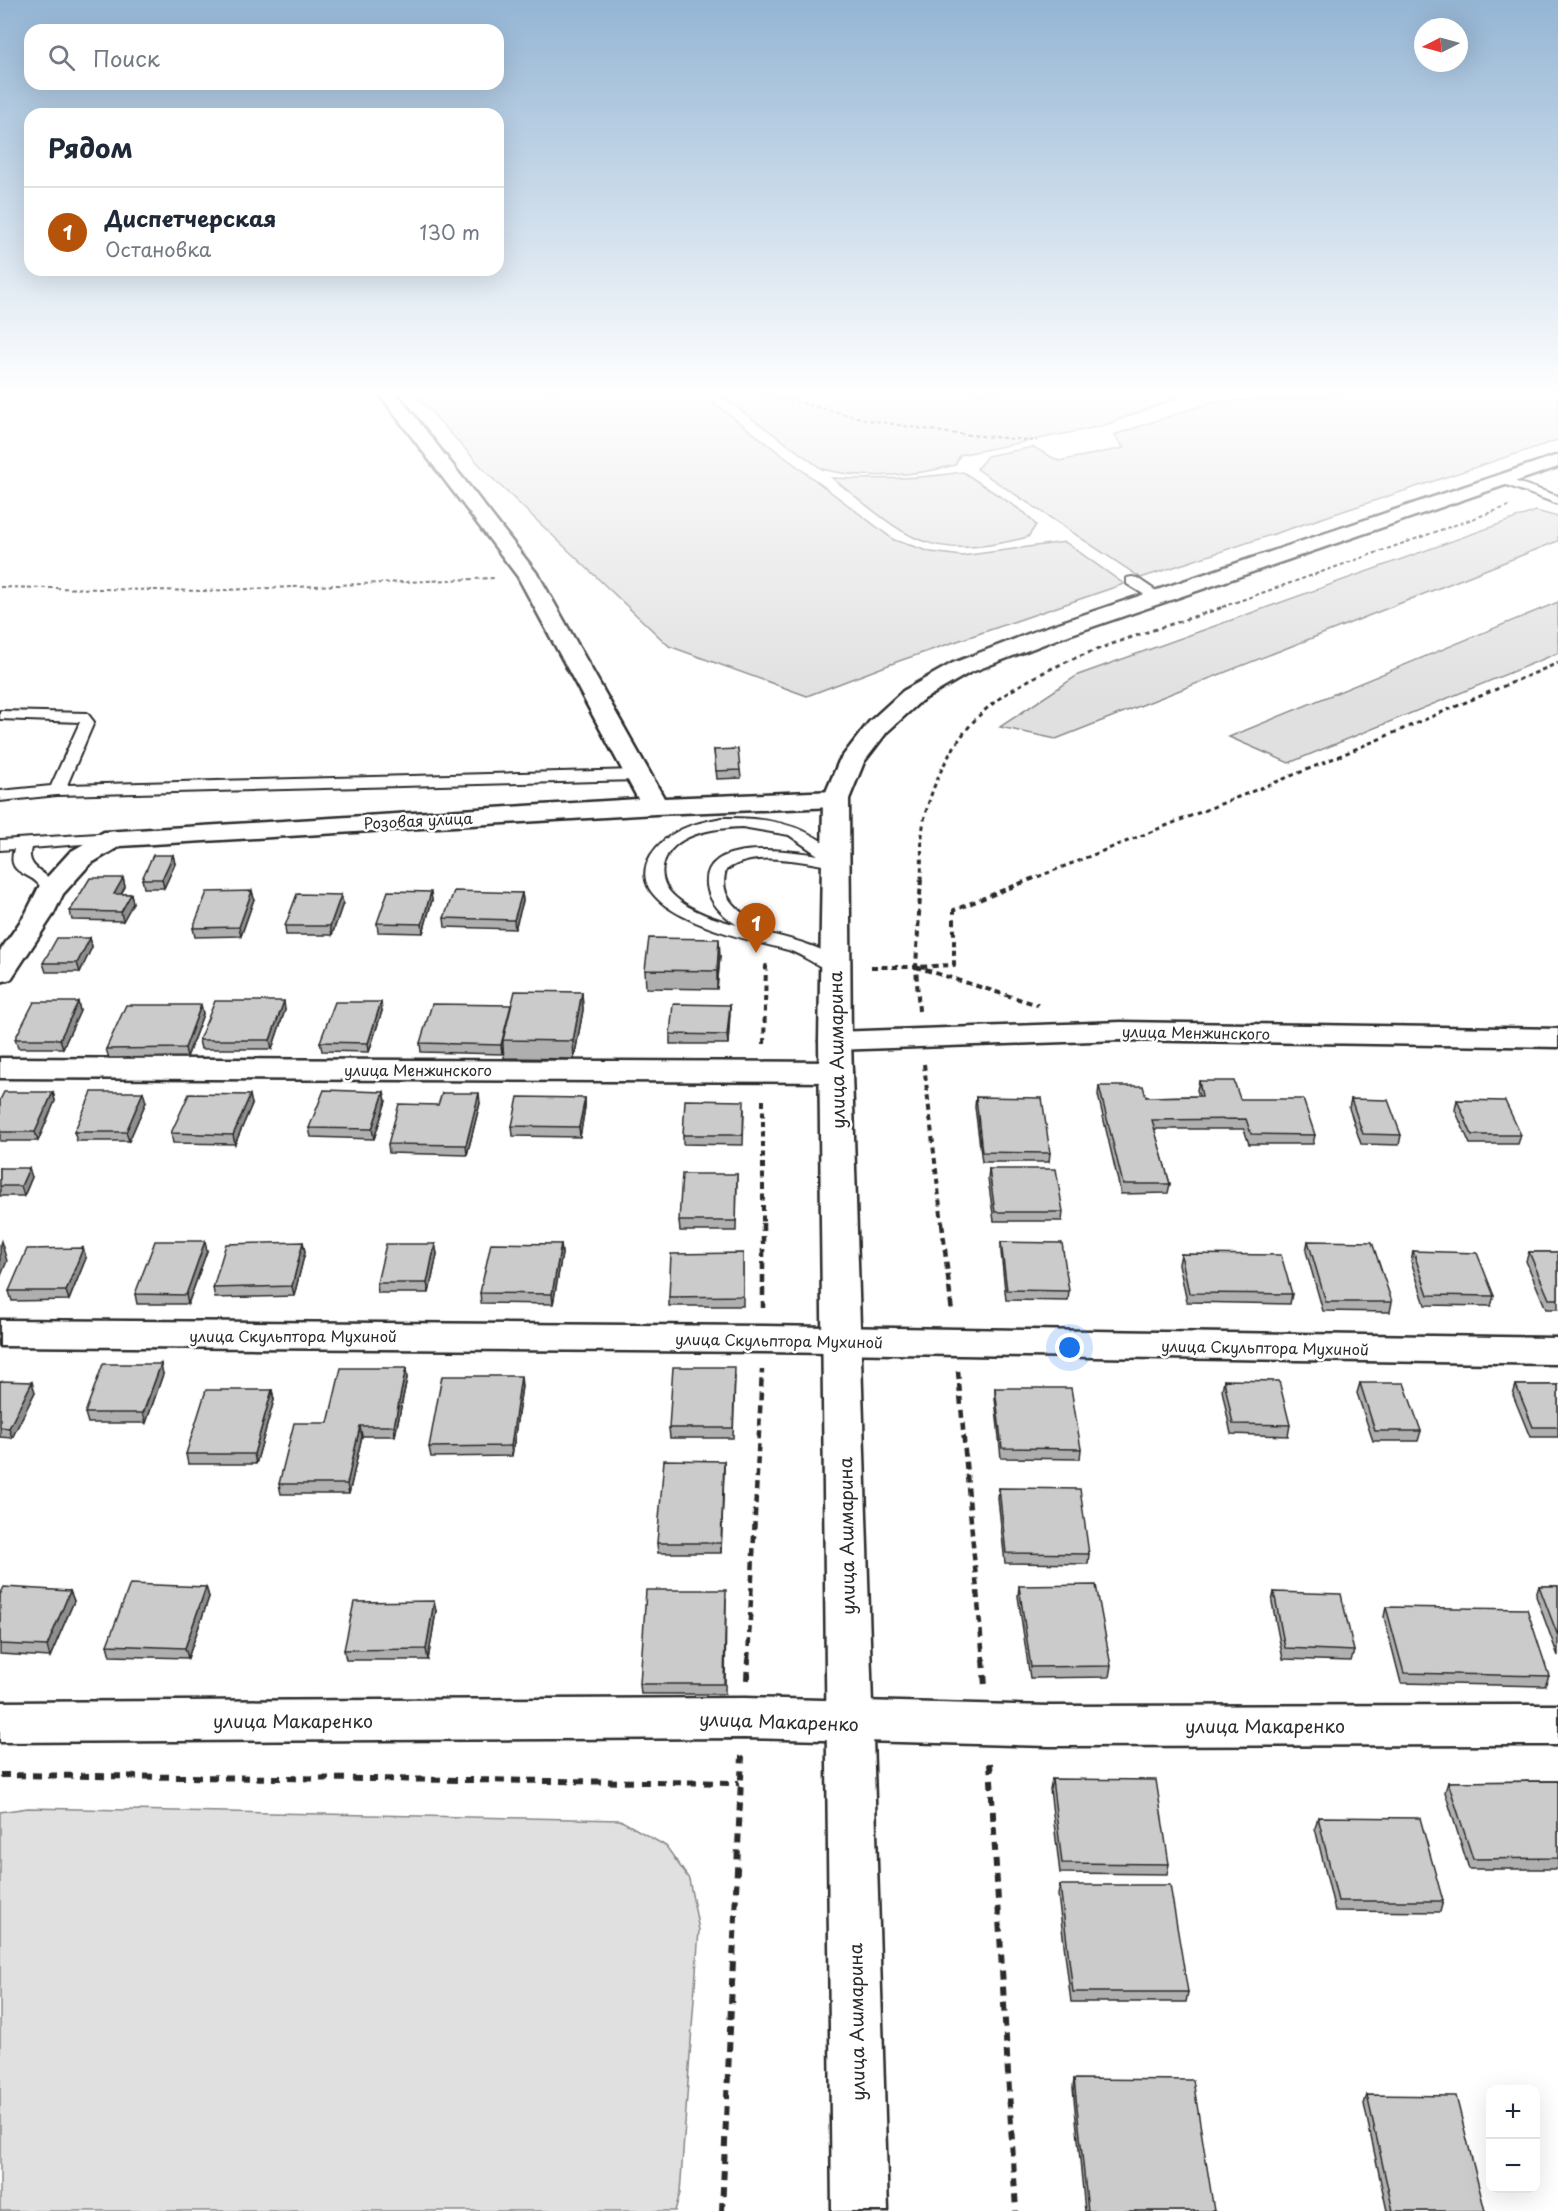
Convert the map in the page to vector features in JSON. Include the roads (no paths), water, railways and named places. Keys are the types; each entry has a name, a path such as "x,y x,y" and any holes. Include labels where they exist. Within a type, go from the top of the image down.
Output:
{"street":[{"path":"465,494 528,576 655,806"},
{"path":"836,799 852,761 878,727 912,696 962,668 1048,634 1460,494"},
{"name":"Розовая улица","path":"114,838 655,806 836,799"},
{"name":"улица Ашмарина","path":"836,799 835,1056 860,2211"},
{"path":"0,972 39,915 50,891 80,858 114,838"},
{"name":"улица Менжинского","path":"0,1068 763,1071 921,1038 1121,1031 1558,1038"},
{"name":"улица Скульптора Мухиной","path":"0,1333 764,1339 1558,1351"},
{"name":"улица Макаренко","path":"0,1722 745,1718 850,1723 1558,1725"}],"lane":[{"path":"1540,494 1558,500"},
{"path":"1132,581 1158,597"},
{"path":"0,703 60,703 74,709 87,722 57,790"},
{"path":"0,715 82,716"},
{"path":"0,796 57,790 638,775"},
{"path":"835,862 818,845 796,832 770,825 718,824 687,831 668,843 656,860 654,878 662,895 679,909 702,919 798,947 835,966"},
{"name":"Розовая улица","path":"0,845 114,838"},
{"path":"24,843 20,857 23,867 47,882 50,891"},
{"path":"767,938 729,913 720,901 715,877 721,863 730,858 761,854 835,862"}],"place":[{"name":"Диспетчерская","path":"756,953"}]}
